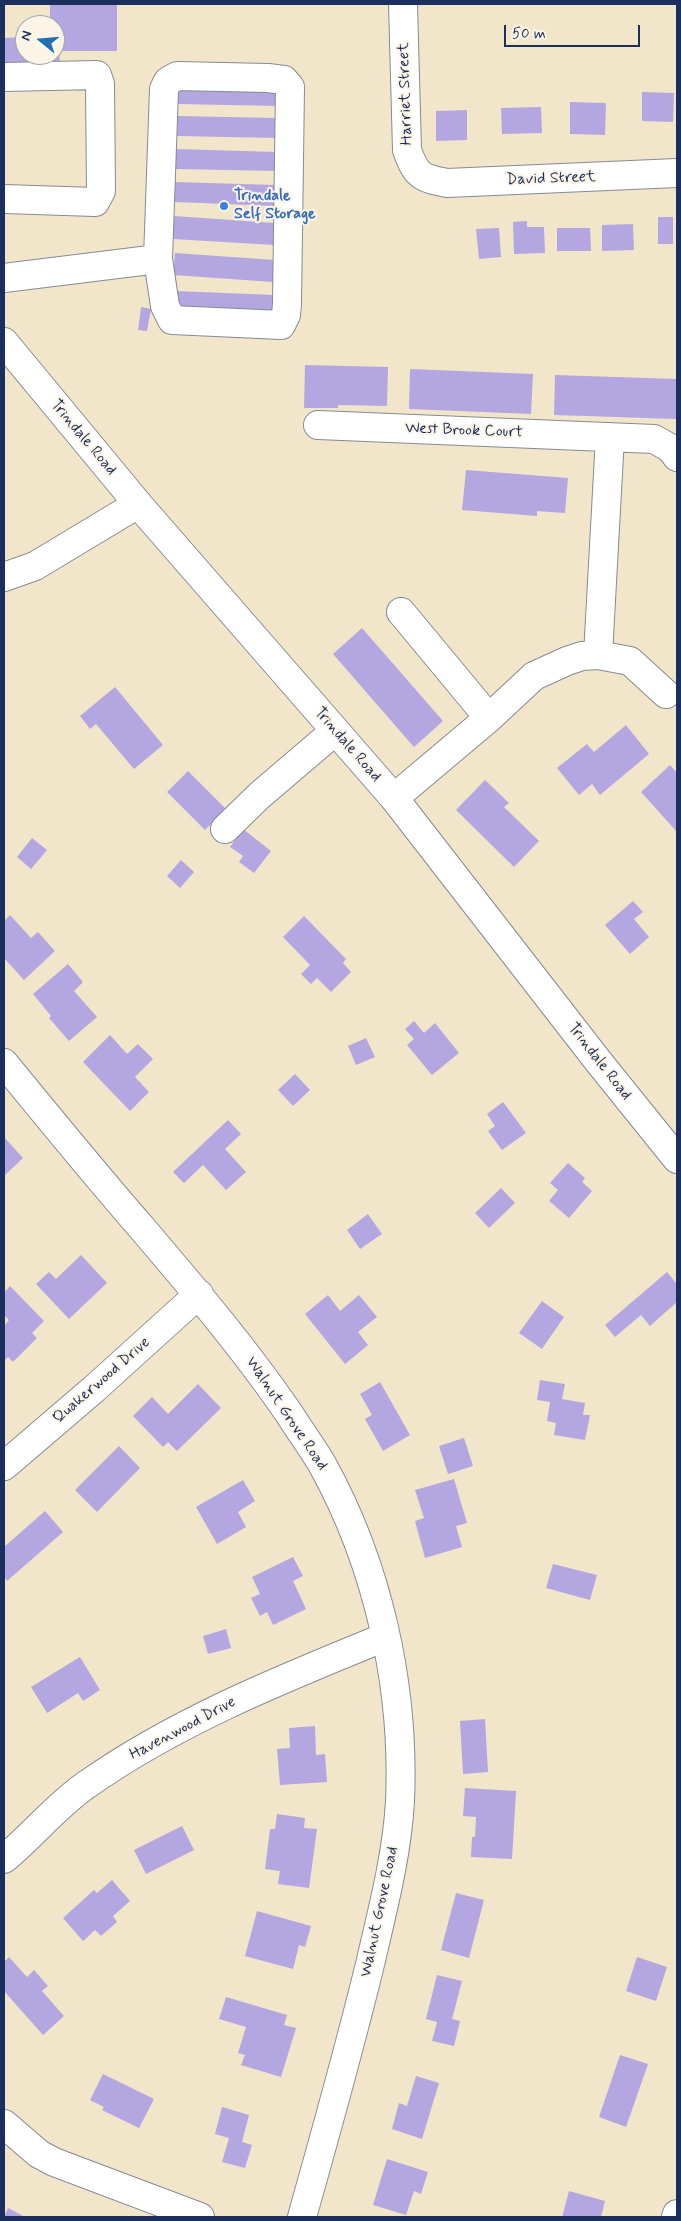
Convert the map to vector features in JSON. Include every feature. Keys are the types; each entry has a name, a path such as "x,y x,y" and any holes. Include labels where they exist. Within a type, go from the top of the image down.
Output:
{"street":[{"name":"Harriet Street","path":"403,4 407,150 413,166 425,179"},
{"path":"4,77 97,75 100,84 101,191 94,202 4,199"},
{"path":"177,76 284,80 290,87 288,304 282,324 172,320 165,306 158,259 164,89 168,81 177,76"},
{"name":"David Street","path":"425,179 447,183 677,173"},
{"path":"4,278 158,259"},
{"name":"Trindale Road","path":"4,342 138,504 394,798 677,1159"},
{"name":"West Brook Court","path":"318,425 654,439 670,448 677,457"},
{"path":"598,655 610,437"},
{"path":"4,576 35,566 138,504"},
{"path":"401,612 488,718"},
{"path":"394,798 534,676 566,661 582,656 598,655 630,661 674,697"},
{"path":"225,828 260,794 335,731"},
{"name":"Walnut Grove Road","path":"4,1063 89,1167 199,1294 264,1378 324,1468 360,1547 378,1603 391,1664 400,1734 400,1803 388,1888 364,1988 302,2217"},
{"name":"Quakerwood Drive","path":"4,1466 94,1389 199,1294"},
{"name":"Havenwood Drive","path":"4,1859 85,1786 142,1751 198,1719 261,1688 385,1637"},
{"path":"4,2124 39,2154 54,2162 200,2217"}],"building":[{"path":"50,4 117,4 117,51 65,51 65,15 50,15"},
{"path":"15,37 15,63 4,63 4,38"},
{"path":"179,84 279,86 278,106 178,104"},
{"path":"642,92 674,93 673,122 642,121"},
{"path":"570,102 606,103 605,135 570,134"},
{"path":"541,107 542,133 502,134 501,108"},
{"path":"467,110 467,140 436,141 436,111"},
{"path":"178,116 278,118 277,138 177,136"},
{"path":"176,149 277,152 276,171 176,169"},
{"path":"175,182 276,185 275,206 175,202"},
{"path":"174,216 275,223 274,245 173,239"},
{"path":"658,217 673,217 673,244 658,244"},
{"path":"527,221 527,227 544,227 545,253 514,254 513,222"},
{"path":"633,224 634,250 602,251 602,225"},
{"path":"499,228 501,257 479,259 476,229"},
{"path":"557,228 590,228 591,251 557,251"},
{"path":"175,253 275,260 273,282 173,275"},
{"path":"175,291 275,295 274,319 174,315"},
{"path":"141,307 151,309 147,331 138,330"},
{"path":"305,365 388,367 387,406 338,405 338,408 304,408"},
{"path":"410,369 533,374 531,414 409,409"},
{"path":"555,375 677,379 676,419 554,415"},
{"path":"466,470 568,478 565,513 537,511 537,516 462,510"},
{"path":"362,628 443,721 414,747 333,654"},
{"path":"115,687 163,745 134,769 96,724 90,729 80,716"},
{"path":"626,725 649,754 600,795 592,784 579,795 557,768 587,744 594,752"},
{"path":"670,765 677,773 677,832 641,792"},
{"path":"188,771 226,809 205,830 167,792"},
{"path":"485,780 509,803 504,807 539,841 514,867 456,810"},
{"path":"243,829 271,851 254,873 239,862 243,856 230,847"},
{"path":"32,838 47,850 31,869 17,857"},
{"path":"181,860 194,872 180,888 167,876"},
{"path":"633,901 643,912 634,919 649,937 630,954 605,925"},
{"path":"10,915 31,938 38,932 55,951 24,980 4,958 4,921"},
{"path":"304,916 346,959 343,963 351,972 331,992 317,978 311,984 301,974 310,965 283,937"},
{"path":"68,964 83,982 74,991 97,1017 69,1041 49,1018 51,1016 33,994"},
{"path":"414,1021 424,1033 435,1023 459,1053 432,1075 407,1045 414,1039 405,1029"},
{"path":"110,1035 127,1054 138,1044 153,1059 135,1077 149,1092 130,1111 83,1062"},
{"path":"366,1038 375,1057 356,1065 348,1046"},
{"path":"295,1074 310,1090 293,1106 278,1090"},
{"path":"503,1102 526,1133 502,1150 488,1131 495,1126 487,1114"},
{"path":"228,1120 241,1134 225,1149 246,1172 226,1190 203,1165 184,1183 173,1172"},
{"path":"4,1137 23,1158 4,1176"},
{"path":"568,1163 585,1178 582,1182 592,1191 569,1218 549,1201 558,1190 550,1183"},
{"path":"501,1188 515,1203 489,1228 475,1213"},
{"path":"368,1214 382,1234 360,1249 347,1230"},
{"path":"81,1255 107,1283 69,1319 36,1284 49,1272 56,1279"},
{"path":"667,1272 677,1284 677,1302 650,1326 641,1315 615,1337 605,1325"},
{"path":"10,1286 44,1321 32,1333 37,1338 13,1362 8,1357 4,1361 4,1326 9,1320 4,1315 4,1293"},
{"path":"328,1295 340,1311 359,1295 377,1317 358,1332 368,1345 345,1364 305,1314"},
{"path":"542,1301 564,1317 542,1349 519,1333"},
{"path":"540,1380 565,1384 562,1399 585,1403 583,1415 590,1415 585,1440 554,1435 556,1423 547,1421 550,1402 537,1400"},
{"path":"380,1382 410,1435 383,1451 365,1419 372,1415 360,1394"},
{"path":"198,1384 221,1408 177,1451 168,1442 163,1447 133,1416 152,1397 168,1414"},
{"path":"464,1438 473,1466 448,1474 439,1446"},
{"path":"119,1446 140,1468 97,1512 75,1490"},
{"path":"454,1479 467,1523 456,1526 462,1547 425,1558 415,1521 424,1518 415,1490"},
{"path":"243,1480 255,1501 238,1512 246,1527 217,1544 196,1507"},
{"path":"45,1511 63,1532 7,1581 4,1576 4,1547"},
{"path":"293,1557 303,1576 293,1581 306,1609 273,1625 267,1612 260,1616 251,1598 260,1594 252,1577"},
{"path":"553,1564 597,1575 590,1600 546,1588"},
{"path":"226,1629 231,1648 208,1654 203,1636"},
{"path":"80,1657 100,1690 83,1701 78,1693 47,1713 31,1687"},
{"path":"485,1719 488,1772 463,1774 460,1721"},
{"path":"315,1726 316,1755 325,1754 327,1782 280,1785 277,1749 290,1748 289,1728"},
{"path":"465,1788 516,1791 512,1859 471,1857 476,1817 463,1816"},
{"path":"277,1814 305,1818 304,1828 317,1829 309,1888 278,1884 280,1871 265,1869 270,1829 275,1829"},
{"path":"182,1826 194,1850 146,1874 134,1850"},
{"path":"112,1880 130,1901 113,1916 117,1922 101,1936 95,1930 83,1941 63,1918 94,1890 97,1893"},
{"path":"456,1893 484,1900 469,1958 441,1950"},
{"path":"257,1911 311,1926 305,1947 299,1945 293,1969 245,1956"},
{"path":"9,1957 27,1977 34,1970 48,1986 42,1991 64,2016 43,2035 4,1991 4,1962"},
{"path":"637,1957 667,1967 656,2001 626,1991"},
{"path":"437,1975 462,1981 452,2019 460,2021 454,2046 432,2041 437,2022 426,2019"},
{"path":"226,1997 287,2015 284,2025 296,2028 281,2077 241,2065 245,2055 238,2053 246,2027 219,2019"},
{"path":"620,2055 648,2064 626,2127 599,2117"},
{"path":"103,2074 154,2099 139,2128 102,2110 104,2107 90,2100"},
{"path":"416,2076 439,2083 422,2139 392,2129 399,2103 407,2106"},
{"path":"222,2107 249,2115 242,2142 252,2145 245,2168 222,2162 229,2138 215,2134"},
{"path":"387,2159 428,2172 421,2194 414,2191 406,2215 373,2205"},
{"path":"569,2191 605,2201 601,2217 562,2217"},
{"path":"8,2208 25,2217 4,2217"}],"place":[{"name":"Trindale Self Storage","path":"224,206"}]}
